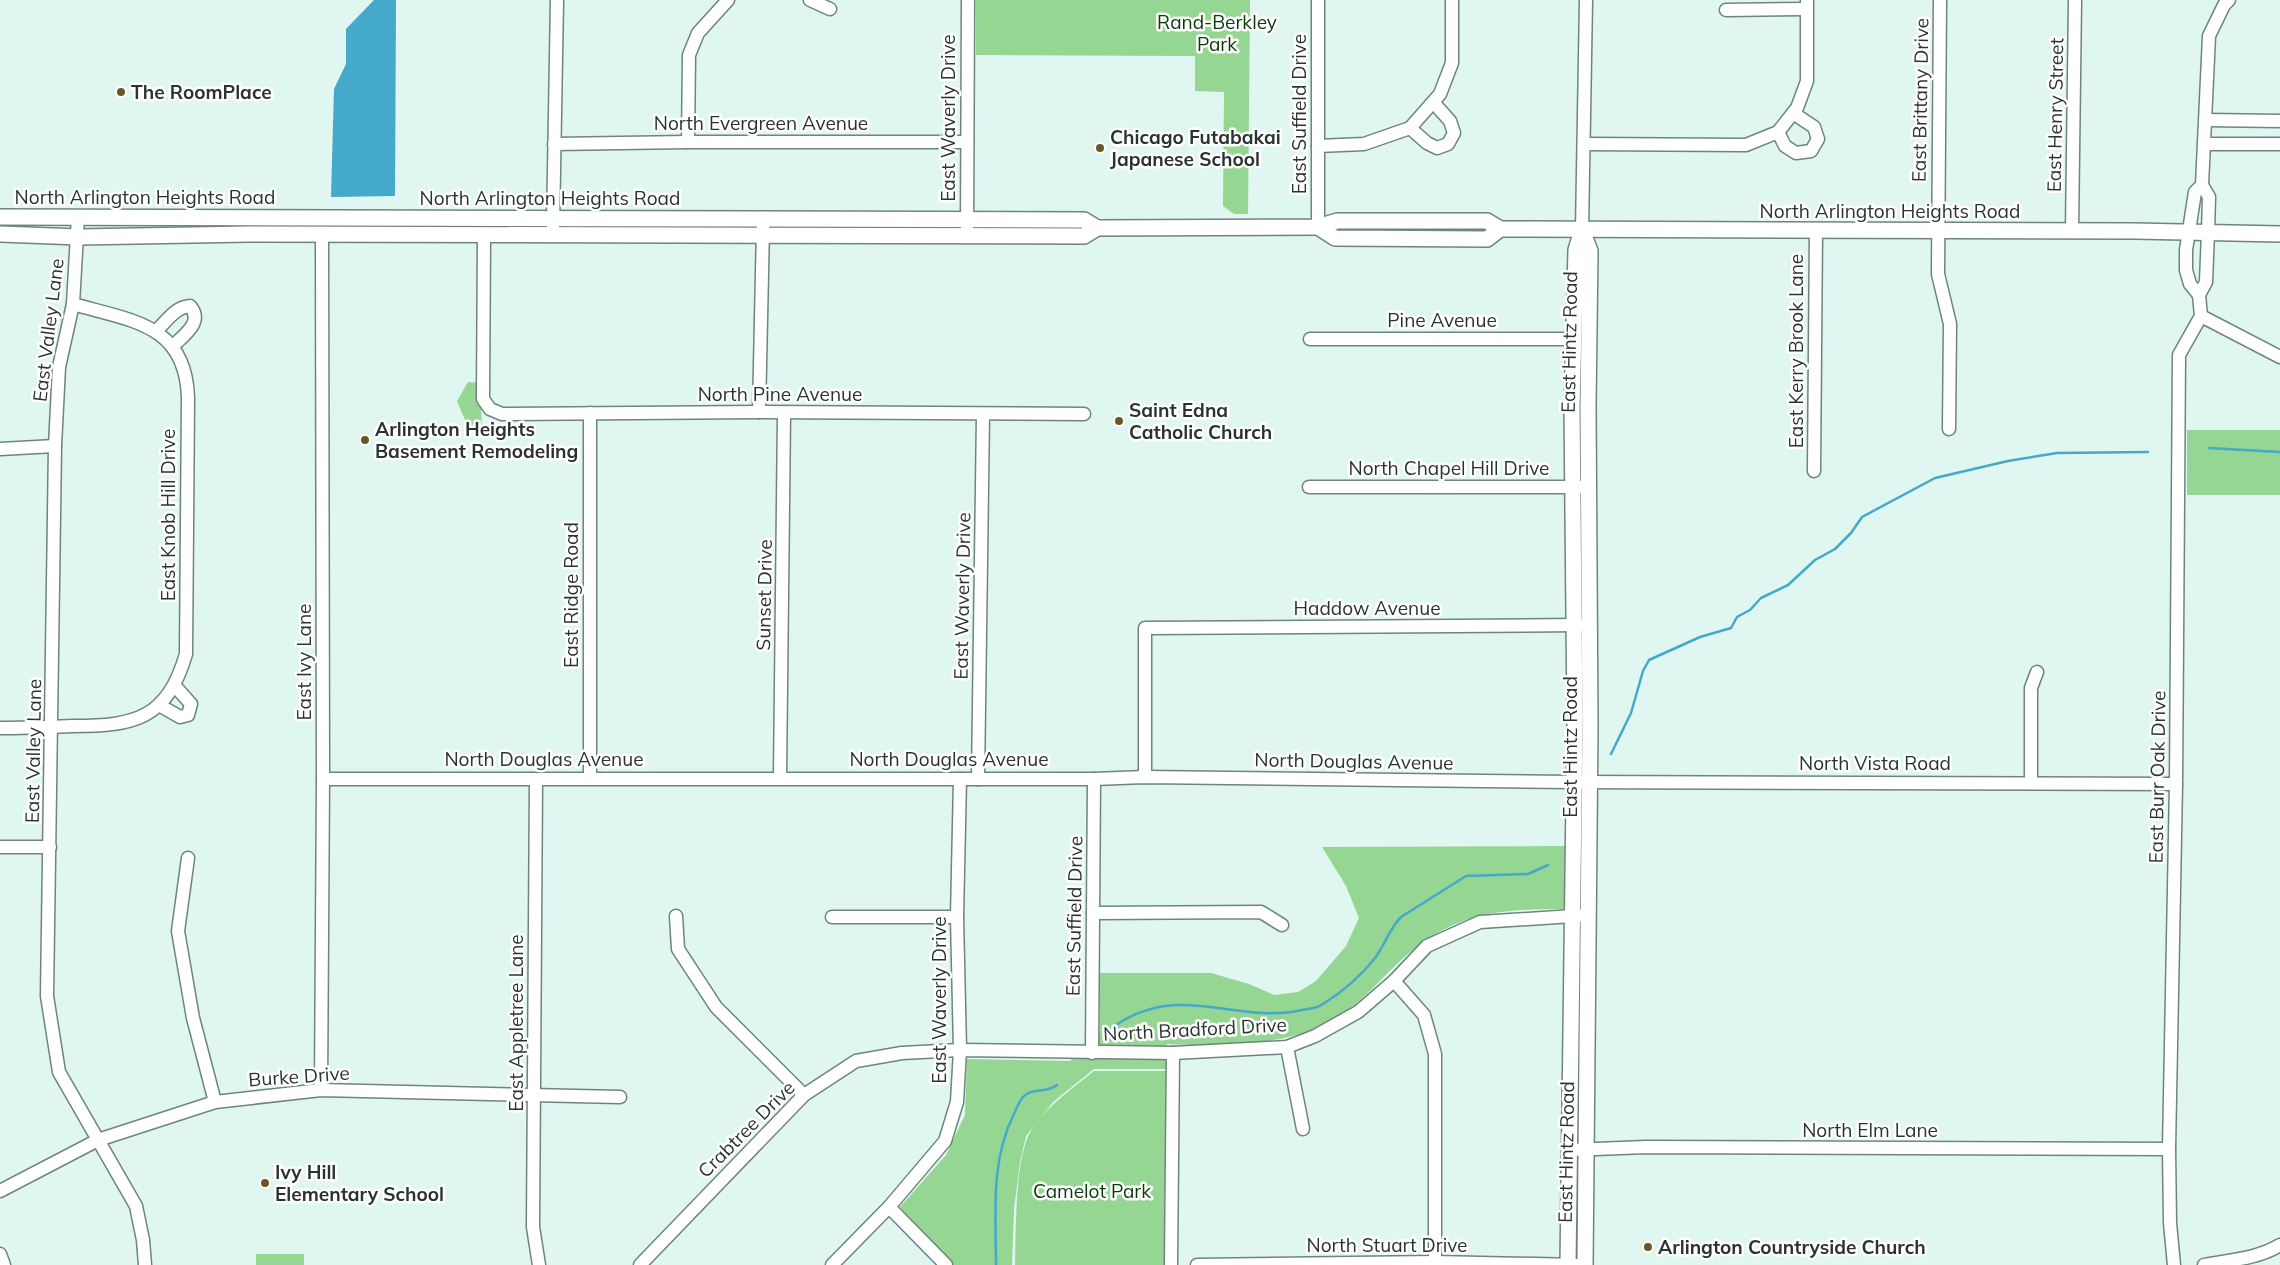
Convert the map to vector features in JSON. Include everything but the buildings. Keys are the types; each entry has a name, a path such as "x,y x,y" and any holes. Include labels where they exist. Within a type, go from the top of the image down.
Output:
{"main road":[{"name":"North Arlington Heights Road","path":"0,217 1084,220 1097,228"},
{"name":"North Arlington Heights Road","path":"0,234 79,237 322,234 1084,236 1097,228 1318,227 1336,221 1487,221 1500,229 2072,231 2280,234"},
{"name":"East Hintz Road","path":"1568,1265 1574,782 1572,488 1574,339 1576,250 1582,230"},
{"name":"East Hintz Road","path":"1582,230 1590,251 1588,340 1590,782 1585,1265"}],"street":[{"path":"553,235 557,0"},
{"path":"688,142 689,55 698,33 728,0"},
{"path":"810,0 830,9"},
{"name":"East Waverly Drive","path":"967,236 968,0"},
{"name":"East Suffield Drive","path":"1318,0 1318,227"},
{"path":"1318,146 1364,144 1410,128 1440,94 1452,62 1452,0"},
{"name":"East Hintz Road","path":"1582,230 1586,0"},
{"name":"East Brittany Drive","path":"1940,0 1937,231 1938,274 1950,324 1949,429"},
{"name":"East Henry Street","path":"2072,231 2075,0"},
{"path":"2228,0 2209,36 2206,144 2202,185 2209,197 2206,282 2199,295 2201,316 2280,357"},
{"path":"1584,144 1746,145 1778,132 1793,113 1807,81 1807,4 1726,10"},
{"path":"1410,128 1427,144 1437,148 1448,144 1454,134 1450,121 1433,102"},
{"path":"1778,132 1785,146 1796,153 1811,150 1818,140 1814,127 1793,113"},
{"path":"2206,120 2280,120"},
{"name":"North Evergreen Avenue","path":"554,144 967,142"},
{"path":"2206,144 2280,144"},
{"path":"2199,295 2190,284 2186,270 2188,232 2195,192 2202,185"},
{"name":"East Valley Lane","path":"78,217 79,237 73,304 59,367 55,446 47,996 59,1072 136,1206 144,1240 145,1265"},
{"path":"759,412 763,219"},
{"name":"East Kerry Brook Lane","path":"1814,471 1816,231"},
{"name":"East Ivy Lane","path":"321,1090 323,779 322,234"},
{"name":"North Pine Avenue","path":"484,234 483,399 490,409 502,414 759,412 1084,414"},
{"name":"East Knob Hill Drive","path":"0,728 113,726 139,718 159,705 175,686 186,654 188,398 184,366 173,346 156,331 143,325 73,304"},
{"path":"156,331 176,310 181,307 190,306 194,311 194,326 173,346"},
{"name":"East Burr Oak Drive","path":"2174,1265 2170,1223 2169,1150 2176,784 2179,355 2201,316"},
{"name":"Pine Avenue","path":"1310,338 1574,339"},
{"name":"East Ridge Road","path":"590,413 590,778"},
{"name":"Sunset Drive","path":"780,777 784,587 784,413"},
{"name":"East Waverly Drive","path":"978,779 982,414"},
{"path":"0,449 55,446"},
{"name":"North Chapel Hill Drive","path":"1309,487 1572,488 1589,486"},
{"name":"Haddow Avenue","path":"1145,777 1145,628 1590,625"},
{"path":"2031,783 2031,688 2037,672"},
{"path":"159,705 180,717 188,714 191,704 175,686"},
{"name":"North Douglas Avenue","path":"323,779 454,778 536,780 780,777 1094,779 1145,777 1574,782"},
{"name":"East Waverly Drive","path":"832,1265 890,1207 945,1141 958,1102 960,1050 957,917 960,779"},
{"name":"East Suffield Drive","path":"1092,1053 1094,779"},
{"name":"East Appletree Lane","path":"536,780 533,1227 539,1265"},
{"name":"North Vista Road","path":"1574,782 2176,784"},
{"path":"0,846 50,846"},
{"path":"188,858 178,931 194,1018 215,1102"},
{"path":"1093,913 1261,912 1282,925"},
{"name":"North Bradford Drive","path":"960,1050 1173,1053 1287,1047 1315,1036 1358,1012 1394,981 1427,946 1480,922 1588,915"},
{"path":"676,916 678,949 716,1007 804,1095"},
{"path":"832,917 957,917"},
{"path":"1394,981 1424,1014 1435,1054 1435,1262"},
{"path":"1287,1047 1303,1128"},
{"name":"Crabtree Drive","path":"640,1265 804,1095 856,1061 902,1053 960,1050"},
{"path":"1171,1265 1173,1053"},
{"name":"Burke Drive","path":"0,1191 98,1140 215,1102 321,1090 620,1097"},
{"name":"North Elm Lane","path":"1570,1150 1656,1147 2169,1150"},
{"path":"890,1207 946,1265"},
{"path":"2204,1265 2268,1253 2280,1245"},
{"path":"0,1254 4,1265"},
{"name":"North Stuart Drive","path":"1197,1265 1435,1262 1578,1265"}],"green space":[{"name":"Rand-Berkley Park","path":"976,0 1250,0 1248,214 1234,214 1223,206 1224,92 1195,91 1195,56 976,55"},
{"path":"468,382 480,383 482,433 470,432 457,401"},
{"path":"2187,430 2280,430 2280,495 2187,495"},
{"path":"1569,846 1568,909 1518,910 1496,913 1476,917 1436,933 1397,964 1353,1006 1337,1018 1319,1027 1299,1034 1255,1043 1167,1044 1166,1069 1094,1069 1053,1102 1026,1136 1020,1162 1014,1209 1012,1265 951,1265 900,1207 946,1155 965,1115 967,1059 1070,1061 1100,1031 1100,973 1211,973 1249,984 1274,995 1298,992 1316,981 1346,946 1359,918 1346,886 1322,847"},
{"name":"Camelot Park","path":"1094,1071 1166,1071 1164,1265 1015,1265 1018,1184 1027,1139 1032,1129 1047,1110"},
{"path":"256,1254 304,1254 304,1265 256,1265"}],"water":[{"path":"374,0 396,0 395,196 331,197 334,89 346,64 346,29"}],"waterway":[{"path":"2209,448 2280,452"},
{"path":"1611,754 1631,713 1643,671 1649,660 1700,637 1731,628 1737,617 1750,610 1761,598 1788,585 1815,560 1835,549 1851,533 1862,517 1935,478 2008,461 2057,453 2148,452"},
{"path":"1116,1025 1140,1012 1163,1006 1186,1005 1278,1013 1318,1006 1344,989 1364,971 1375,958 1401,917 1466,876 1528,874 1548,865"},
{"path":"996,1265 996,1188 1001,1150 1006,1132 1023,1097 1031,1092 1053,1088 1057,1085"}],"place":[{"name":"The RoomPlace","path":"121,92"},
{"name":"Chicago Futabakai Japanese School","path":"1100,148"},
{"name":"Saint Edna Catholic Church","path":"1119,421"},
{"name":"Arlington Heights Basement Remodeling","path":"365,440"},
{"name":"Ivy Hill Elementary School","path":"265,1183"},
{"name":"Arlington Countryside Church","path":"1648,1247"}]}
